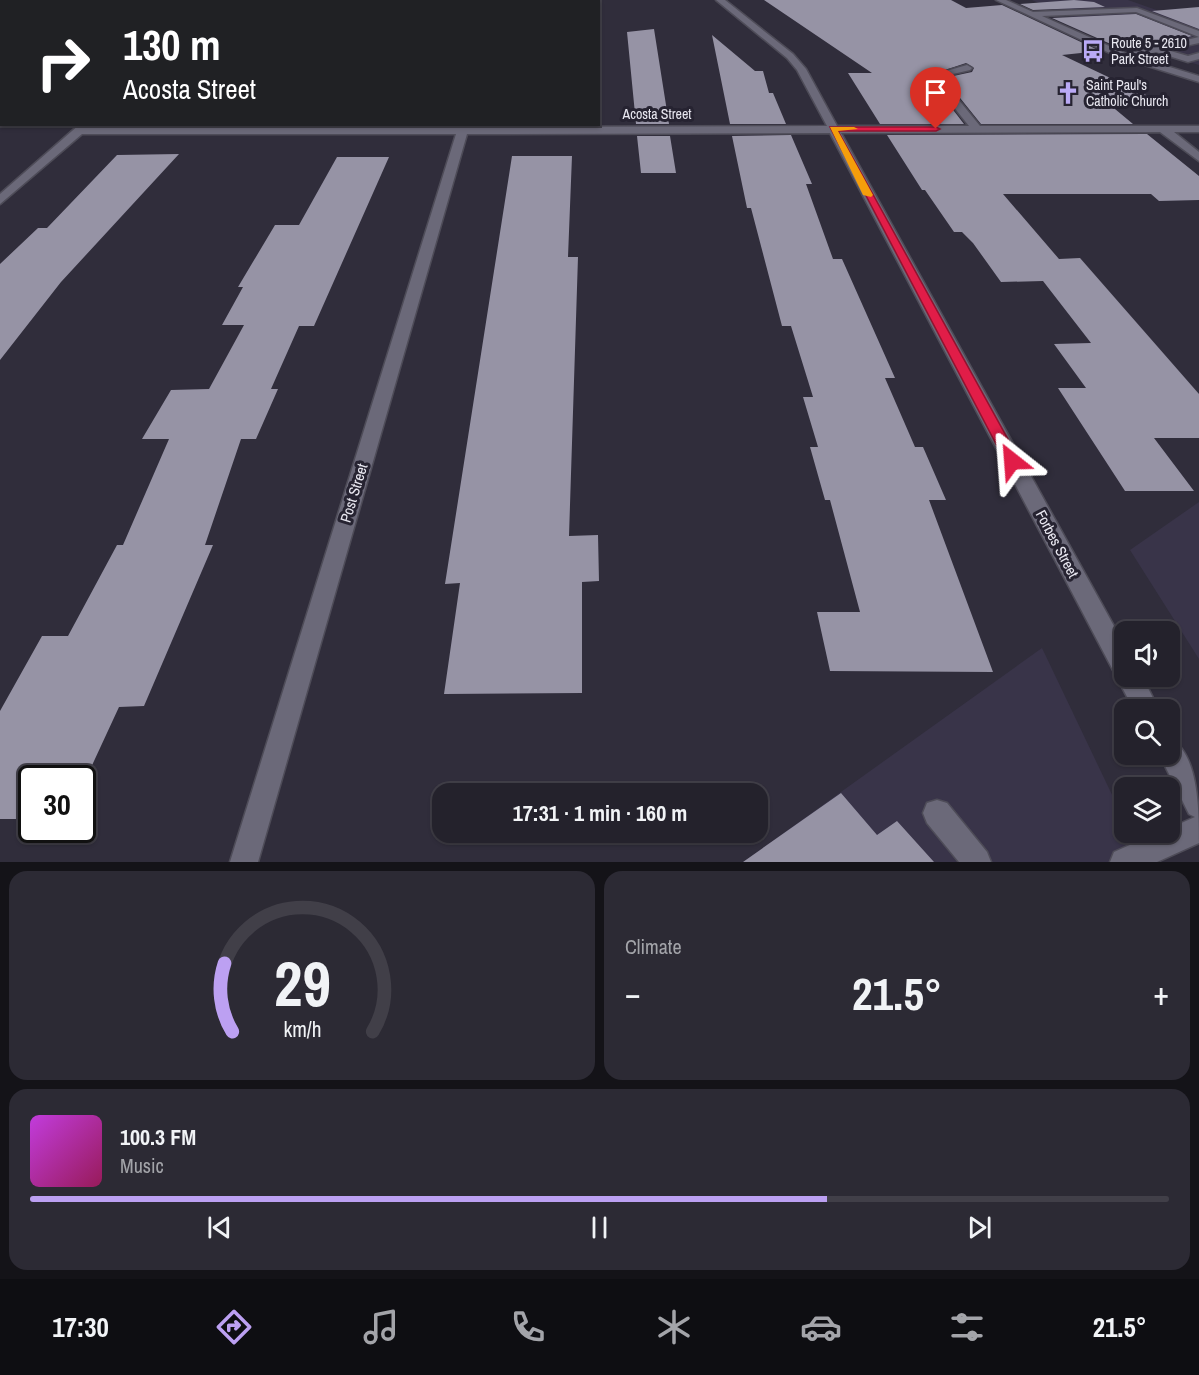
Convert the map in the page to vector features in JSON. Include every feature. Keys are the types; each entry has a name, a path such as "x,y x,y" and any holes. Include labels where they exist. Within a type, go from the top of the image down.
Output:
{"street":[{"name":"Forbes Street","path":"720,0 790,56 801,69 1114,648"},
{"path":"1000,0 1126,57 1199,79"},
{"path":"1031,14 1137,10 1199,34"},
{"path":"1138,20 1159,18"},
{"path":"1059,27 1076,25"},
{"path":"1126,57 1199,40"},
{"path":"1156,50 1188,59 1199,56"},
{"path":"967,68 934,76 977,129"},
{"path":"1175,72 1199,89"},
{"name":"Post Street","path":"244,862 463,127"},
{"name":"Acosta Street","path":"83,128 1199,129"},
{"path":"0,200 83,128"},
{"path":"1163,129 1199,158"},
{"path":"0,184 18,184"},
{"path":"1178,765 1199,805"},
{"path":"937,813 977,862"},
{"path":"1125,862 1199,829"}],"shaded area":[{"path":"1032,0 1128,0 1199,25 1199,65 1137,46"},
{"path":"1199,502 1199,659 1180,629 1180,621 1175,621 1130,550"},
{"path":"1042,648 1114,799 1114,843 1135,843 1144,862 743,862"}],"building":[{"path":"764,0 951,0 966,8 1002,5 1100,51 1062,55 1165,104 1109,104 1133,124 981,124 944,78 972,72 974,68 966,63 927,76 964,124 880,124 848,73 872,73"},
{"path":"1074,0 1094,2 1105,7 1033,10 1020,4"},
{"path":"1199,7 1199,29 1152,11"},
{"path":"1136,14 1192,36 1148,47 1122,49 1052,18"},
{"path":"654,29 669,124 636,124 627,32"},
{"path":"712,35 755,71 763,71 769,93 773,93 786,124 730,124"},
{"path":"1147,134 1199,176 1199,200 1159,201 1151,194 1003,194 1059,259 1080,258 1199,394 1199,438 1154,438 1194,491 1125,491 1058,388 1086,388 1054,344 1091,343 1043,281 1001,282 973,243 962,232 954,232 925,190 922,190 887,135"},
{"path":"791,135 812,184 806,184 833,259 842,259 895,378 885,378 915,447 923,447 946,500 929,500 993,672 830,671 817,612 860,612 830,500 825,500 810,447 818,447 803,397 813,397 791,326 782,326 751,208 747,208 732,136"},
{"path":"637,136 670,136 676,173 641,173"},
{"path":"179,154 61,282 0,360 0,264 38,228 47,228 117,155"},
{"path":"512,156 572,156 568,257 578,257 569,536 598,535 599,581 582,582 582,693 444,694 460,583 445,584"},
{"path":"337,157 389,157 314,326 299,326 271,389 278,389 256,439 241,439 205,545 213,545 144,706 119,707 92,765 18,765 18,819 0,819 0,711 42,636 68,636 117,545 123,545 169,439 142,439 171,390 209,389 244,325 222,325 243,287 238,287 275,225 299,225"},
{"path":"841,793 877,835 897,821 934,862 743,862"}],"slow traffic":[{"path":"854,129 832,129 868,195"}],"place":[{"name":"Route 5 - 2610 Park Street","path":"1093,51"},
{"name":"Saint Paul's Catholic Church","path":"1068,93"}],"route":[{"path":"936,129 832,129 1012,461"}]}
